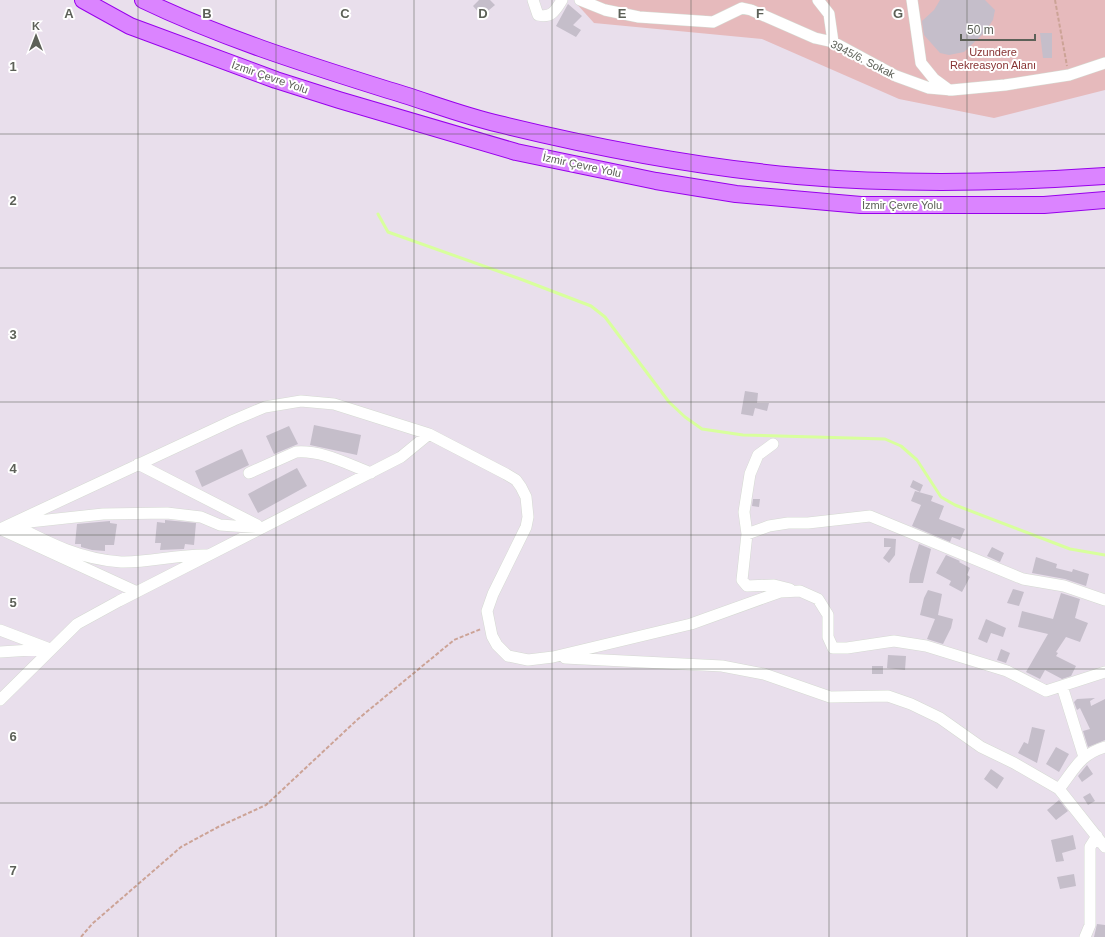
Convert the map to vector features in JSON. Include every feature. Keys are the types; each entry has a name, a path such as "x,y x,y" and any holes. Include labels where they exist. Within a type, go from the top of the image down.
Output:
{"highway":[{"name":"İzmir Çevre Yolu","path":"83,0 130,26 276,80 339,100 516,152 656,181 736,194 861,205 1044,205 1105,200"},
{"name":"İzmir Çevre Yolu","path":"142,0 189,22 306,65 496,124 573,141 692,163 798,176 917,181 1040,180 1105,176"}],"street":[{"path":"533,0 538,15 547,16 554,13 562,0"},
{"name":"3945/6. Sokak","path":"580,0 605,10 639,17 713,22 742,8 751,10 815,38 833,42 909,81 929,88 949,90 1005,85 1069,75 1105,63"},
{"path":"818,0 830,14 833,42"},
{"path":"912,0 916,17 921,63 934,78 949,90"},
{"path":"0,529 138,464 265,407 301,402 334,404 429,434 516,480 526,497 528,517 526,526 489,602 487,611 489,626 497,645 508,656 528,660 553,657 691,624 780,592 800,591"},
{"path":"0,700 77,624 401,457 429,434"},
{"path":"773,444 758,455 750,474 744,512 747,534 742,580 746,586 774,585 800,591 818,599 828,615 828,637 833,648 847,648 894,641 926,646 1007,671 1046,691 1105,673"},
{"path":"249,473 296,452 314,452 371,473"},
{"path":"138,464 262,528"},
{"path":"11,524 103,514 167,513 201,517 220,525 262,528"},
{"path":"747,534 769,526 788,523 808,523 870,516 1023,579 1064,586 1105,600"},
{"path":"11,524 62,549 81,555 115,561 122,562 209,555"},
{"path":"0,529 137,592"},
{"path":"0,630 50,649"},
{"path":"0,652 50,649"},
{"path":"553,657 722,666 764,674 830,697 888,696 911,704 940,718 981,747 1014,763 1059,789 1103,843 1090,847 1090,925 1085,937"},
{"path":"1062,686 1084,757"},
{"path":"1059,789 1075,765 1092,751 1105,747"}],"path":[{"path":"1055,0 1069,75"},
{"path":"81,937 92,924 181,847 218,827 266,805 358,718 454,640 489,626"}],"green space":[{"name":"Uzundere Rekreasyon Alanı","path":"575,0 1105,0 1105,90 994,118 899,99 762,39 594,23 575,2"}],"building":[{"path":"479,0 490,0 495,5 482,16 473,6"},
{"path":"940,0 985,0 995,10 993,20 984,33 964,52 949,55 940,53 924,35 922,21 934,10"},
{"path":"568,4 582,16 573,25 581,30 576,37 556,26"},
{"path":"1040,33 1052,33 1052,58 1043,58"},
{"path":"745,391 758,393 757,403 769,403 767,411 755,408 753,416 741,414"},
{"path":"314,425 361,435 357,455 310,445"},
{"path":"289,426 298,444 274,454 266,436"},
{"path":"242,449 249,465 202,487 195,471"},
{"path":"297,468 307,486 258,513 248,494"},
{"path":"913,480 923,485 920,492 910,487"},
{"path":"915,491 933,496 931,501 944,506 939,519 965,529 960,540 952,537 950,542 912,526 921,505 911,501"},
{"path":"753,499 760,499 759,507 752,506"},
{"path":"165,520 196,523 194,545 185,544 184,549 160,550 161,543 155,543 157,522 165,523"},
{"path":"110,521 110,523 117,524 114,545 105,545 105,551 92,550 81,547 81,544 75,544 77,524"},
{"path":"884,538 896,539 895,555 889,563 883,558 891,547 884,547"},
{"path":"919,544 931,549 923,583 909,583 910,574"},
{"path":"992,547 1004,553 1000,562 987,556"},
{"path":"946,555 960,561 959,562 970,568 967,575 970,577 962,592 949,585 951,581 936,573"},
{"path":"1036,557 1057,564 1056,568 1072,572 1073,569 1089,574 1086,586 1065,579 1032,573"},
{"path":"1013,589 1024,592 1019,606 1007,603"},
{"path":"928,590 942,594 938,615 953,619 951,628 943,644 927,639 935,619 920,615 924,598"},
{"path":"1061,593 1080,599 1075,618 1088,623 1080,642 1066,637 1056,652 1058,653 1056,656 1076,666 1071,676 1062,679 1045,670 1040,679 1026,672 1048,634 1018,627 1022,611 1053,619"},
{"path":"986,619 1006,628 1003,637 991,633 987,643 978,639"},
{"path":"1001,649 1010,653 1006,663 997,660"},
{"path":"888,655 906,656 905,670 887,668"},
{"path":"872,666 883,666 883,674 872,674"},
{"path":"1095,698 1090,701 1091,706 1105,699 1105,740 1088,747 1083,731 1090,729 1080,708 1077,710 1074,702 1077,699"},
{"path":"1032,727 1045,730 1037,763 1018,753 1024,742 1028,744"},
{"path":"1056,747 1069,754 1059,772 1046,764"},
{"path":"1087,765 1093,774 1082,782 1078,776"},
{"path":"991,769 1004,778 997,789 984,779"},
{"path":"1090,793 1095,801 1088,805 1083,797"},
{"path":"1059,800 1068,811 1056,820 1047,810"},
{"path":"1073,835 1076,849 1062,853 1064,861 1056,862 1051,840"},
{"path":"1074,874 1076,886 1060,889 1057,877"},
{"path":"1097,924 1105,925 1105,937 1094,937"}],"waterway":[{"path":"378,214 388,232 591,306 605,317 669,402 685,417 702,429 743,435 885,439 901,446 917,460 941,497 955,505 1070,549 1105,555"}]}
